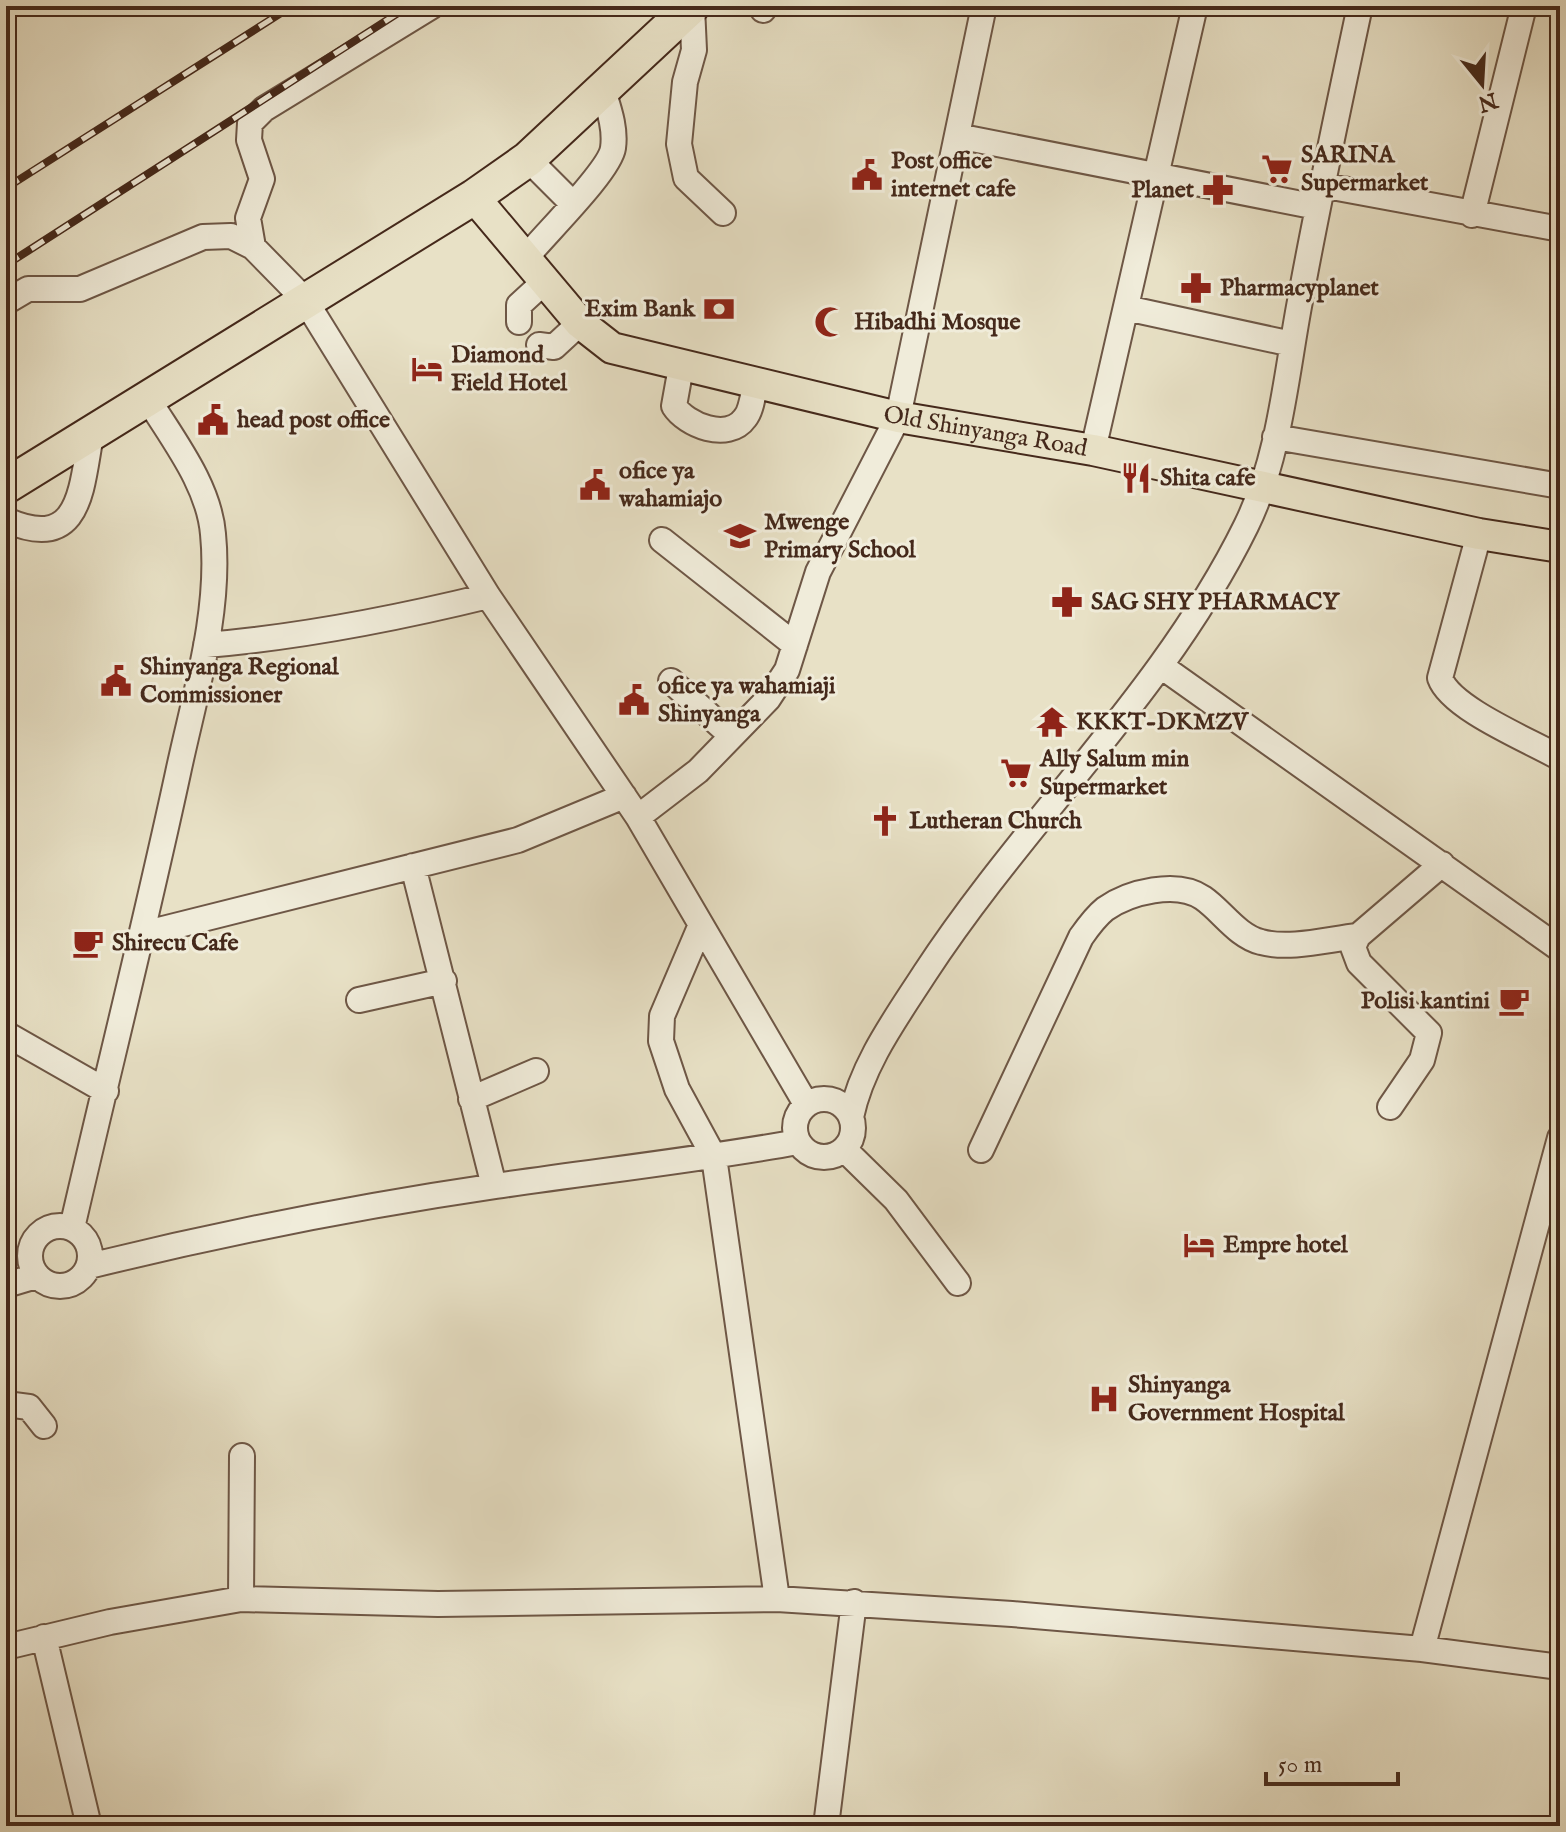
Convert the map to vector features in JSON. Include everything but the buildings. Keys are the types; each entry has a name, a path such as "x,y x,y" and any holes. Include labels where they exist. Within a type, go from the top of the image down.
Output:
{"highway":[{"path":"6,486 474,197 528,159 692,6"}],"main road":[{"name":"Old Shinyanga Road","path":"474,197 543,283 580,323 612,348 898,417 1093,450 1479,534 1559,543"}],"street":[{"path":"253,247 248,218 262,179 249,140 250,123 264,109 432,6"},
{"path":"692,6 694,50 685,82 679,144 686,178 723,213"},
{"path":"638,817 698,771 768,699 787,670 818,572 898,417 984,6"},
{"path":"1093,450 1195,6"},
{"path":"851,1117 833,1100 819,1099 806,1104 794,1122 798,1142 809,1154 821,1157 844,1149 853,1134 851,1117 857,1087 952,931 1161,666 1195,615 1247,525 1275,437 1319,196 1360,6"},
{"path":"1472,215 1524,6"},
{"path":"524,260 604,170 613,150 613,124 602,87"},
{"path":"957,136 1157,177 1472,215 1560,229"},
{"path":"528,159 572,203"},
{"path":"6,302 28,289 80,289 203,237 231,236 253,247 305,300 488,596 638,817 806,1104"},
{"path":"519,322 519,305 543,283"},
{"path":"1126,308 1292,344"},
{"path":"539,345 554,347 580,323"},
{"path":"681,367 674,406 682,418 706,429 732,427 745,418 756,382"},
{"path":"72,1228 143,934 206,645 214,560 208,505 193,473 148,399"},
{"path":"6,520 33,532 54,526 72,514 79,499 91,435"},
{"path":"1275,437 1560,486"},
{"path":"1479,534 1440,678 1444,688 1477,712 1560,758"},
{"path":"662,540 795,645"},
{"path":"206,645 275,639 385,622 488,596"},
{"path":"1161,666 1560,949"},
{"path":"671,681 732,736"},
{"path":"143,934 518,840 624,796"},
{"path":"1390,1107 1422,1060 1429,1033 1359,963 1353,947 1358,936 1442,864"},
{"path":"413,866 494,1186"},
{"path":"981,1150 1081,937 1096,917 1114,904 1133,895 1179,889 1201,896 1241,932 1264,943 1358,936"},
{"path":"700,927 662,1016 661,1041 677,1089 714,1157 777,1599"},
{"path":"359,1000 444,981"},
{"path":"6,1034 106,1091"},
{"path":"471,1099 536,1071"},
{"path":"1422,1649 1559,1140"},
{"path":"89,1266 156,1249 494,1186 714,1157 798,1142"},
{"path":"844,1149 896,1200 958,1283"},
{"path":"62,1226 72,1228 89,1246 89,1266 79,1280 69,1285 52,1285 36,1276 30,1256 39,1235 62,1226"},
{"path":"6,1285 36,1276"},
{"path":"6,1404 29,1407 44,1426"},
{"path":"241,1599 242,1456"},
{"path":"6,1647 164,1611 241,1599 438,1604 777,1599 854,1602 1422,1649 1560,1667"},
{"path":"826,1826 854,1602"},
{"path":"44,1637 89,1826"}],"railway":[{"path":"6,188 292,6"},
{"path":"6,265 409,6"}],"place":[{"name":"SARINA Supermarket","path":"1277,169"},
{"name":"Post office internet cafe","path":"867,175"},
{"name":"Planet","path":"1218,190"},
{"name":"Pharmacyplanet","path":"1196,288"},
{"name":"Exim Bank","path":"719,309"},
{"name":"Hibadhi Mosque","path":"830,322"},
{"name":"Diamond Field Hotel","path":"427,369"},
{"name":"head post office","path":"213,420"},
{"name":"Shita cafe","path":"1136,478"},
{"name":"ofice ya wahamiajo","path":"595,485"},
{"name":"Mwenge Primary School","path":"740,536"},
{"name":"SAG SHY PHARMACY","path":"1067,602"},
{"name":"Shinyanga Regional Commissioner","path":"116,681"},
{"name":"ofice ya wahamiaji Shinyanga","path":"634,700"},
{"name":"KKKT-DKMZV","path":"1052,722"},
{"name":"Ally Salum min Supermarket","path":"1016,773"},
{"name":"Lutheran Church","path":"885,821"},
{"name":"Shirecu Cafe","path":"88,943"},
{"name":"Polisi kantini","path":"1514,1001"},
{"name":"Empre hotel","path":"1199,1245"},
{"name":"Shinyanga Government Hospital","path":"1104,1399"}]}
